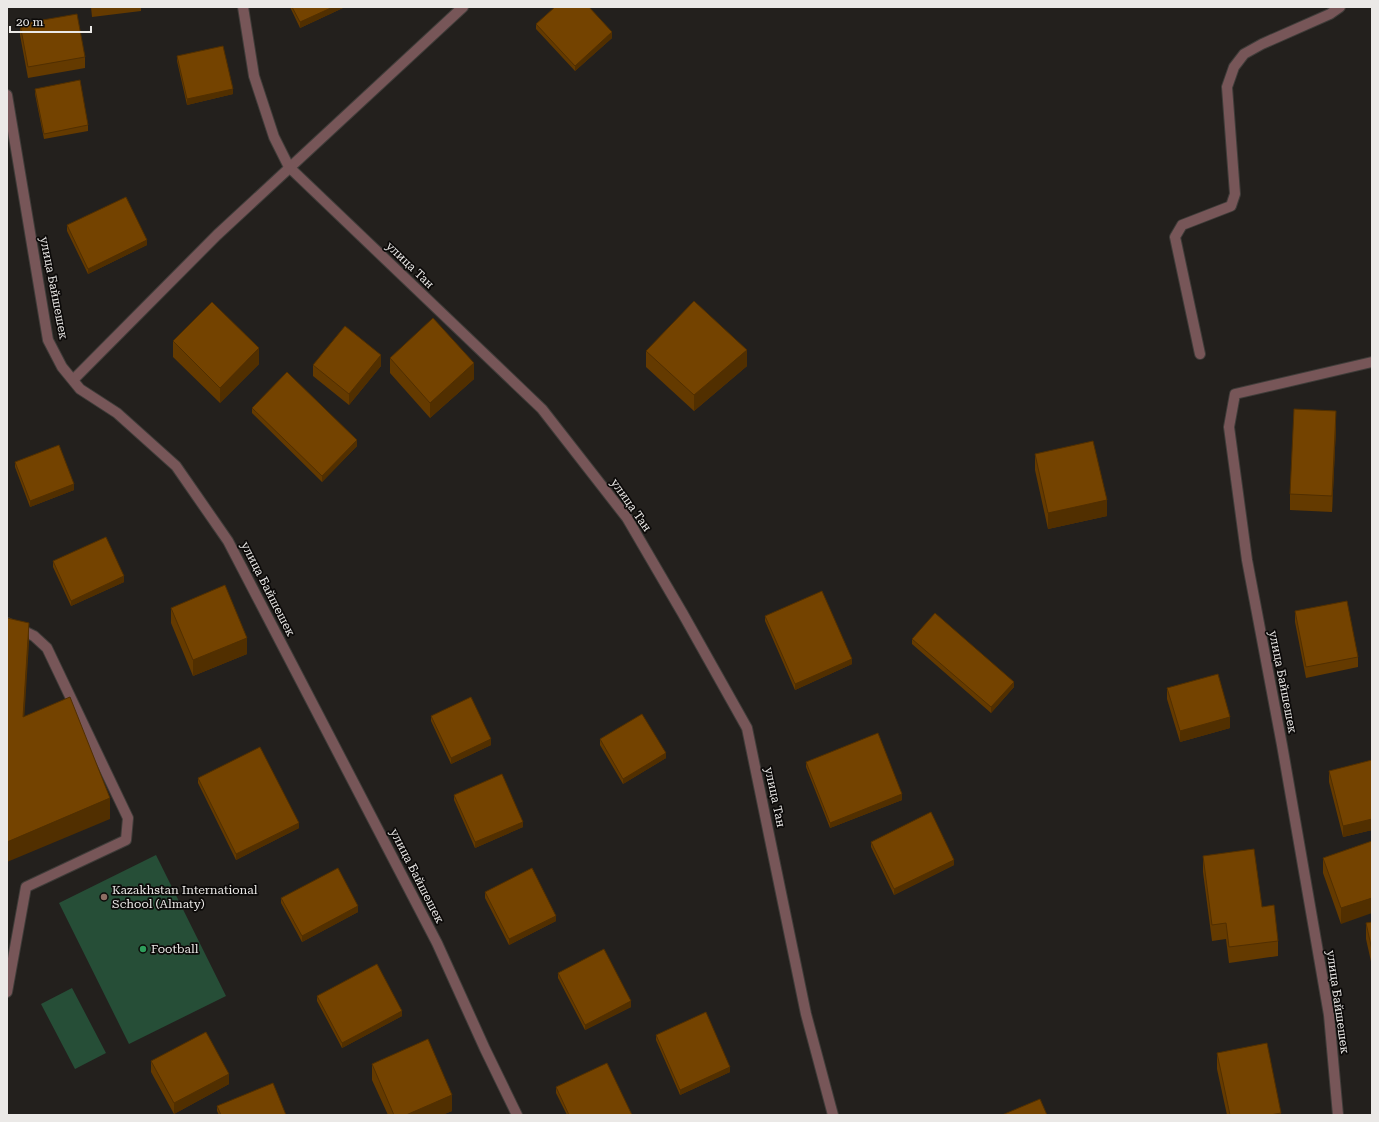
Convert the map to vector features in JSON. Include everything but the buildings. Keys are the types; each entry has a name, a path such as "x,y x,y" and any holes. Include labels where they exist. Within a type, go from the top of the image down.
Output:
{"street":[{"name":"улица Тан","path":"243,7 254,76 274,137 289,167 542,410 627,518 747,728 806,1014 833,1115"},
{"path":"73,380 217,235 463,7"},
{"path":"1200,354 1175,237 1182,225 1231,206 1235,194 1227,87 1234,67 1244,54 1262,44 1330,14 1340,7"},
{"name":"улица Байшешек","path":"7,95 48,340 62,368 80,389 117,413 176,466 228,541 437,943 485,1049 518,1115"},
{"name":"улица Байшешек","path":"1338,1115 1329,1015 1282,745 1247,560 1229,427 1235,394 1372,362"},
{"path":"7,623 34,636 47,648 128,818 126,840 26,887 7,992"}],"green space":[{"name":"Football","path":"156,855 226,996 129,1044 59,903"},
{"path":"72,988 106,1053 75,1069 41,1004"}],"place":[{"name":"Kazakhstan International School (Almaty)","path":"104,897"},
{"name":"Football","path":"143,949"}]}
